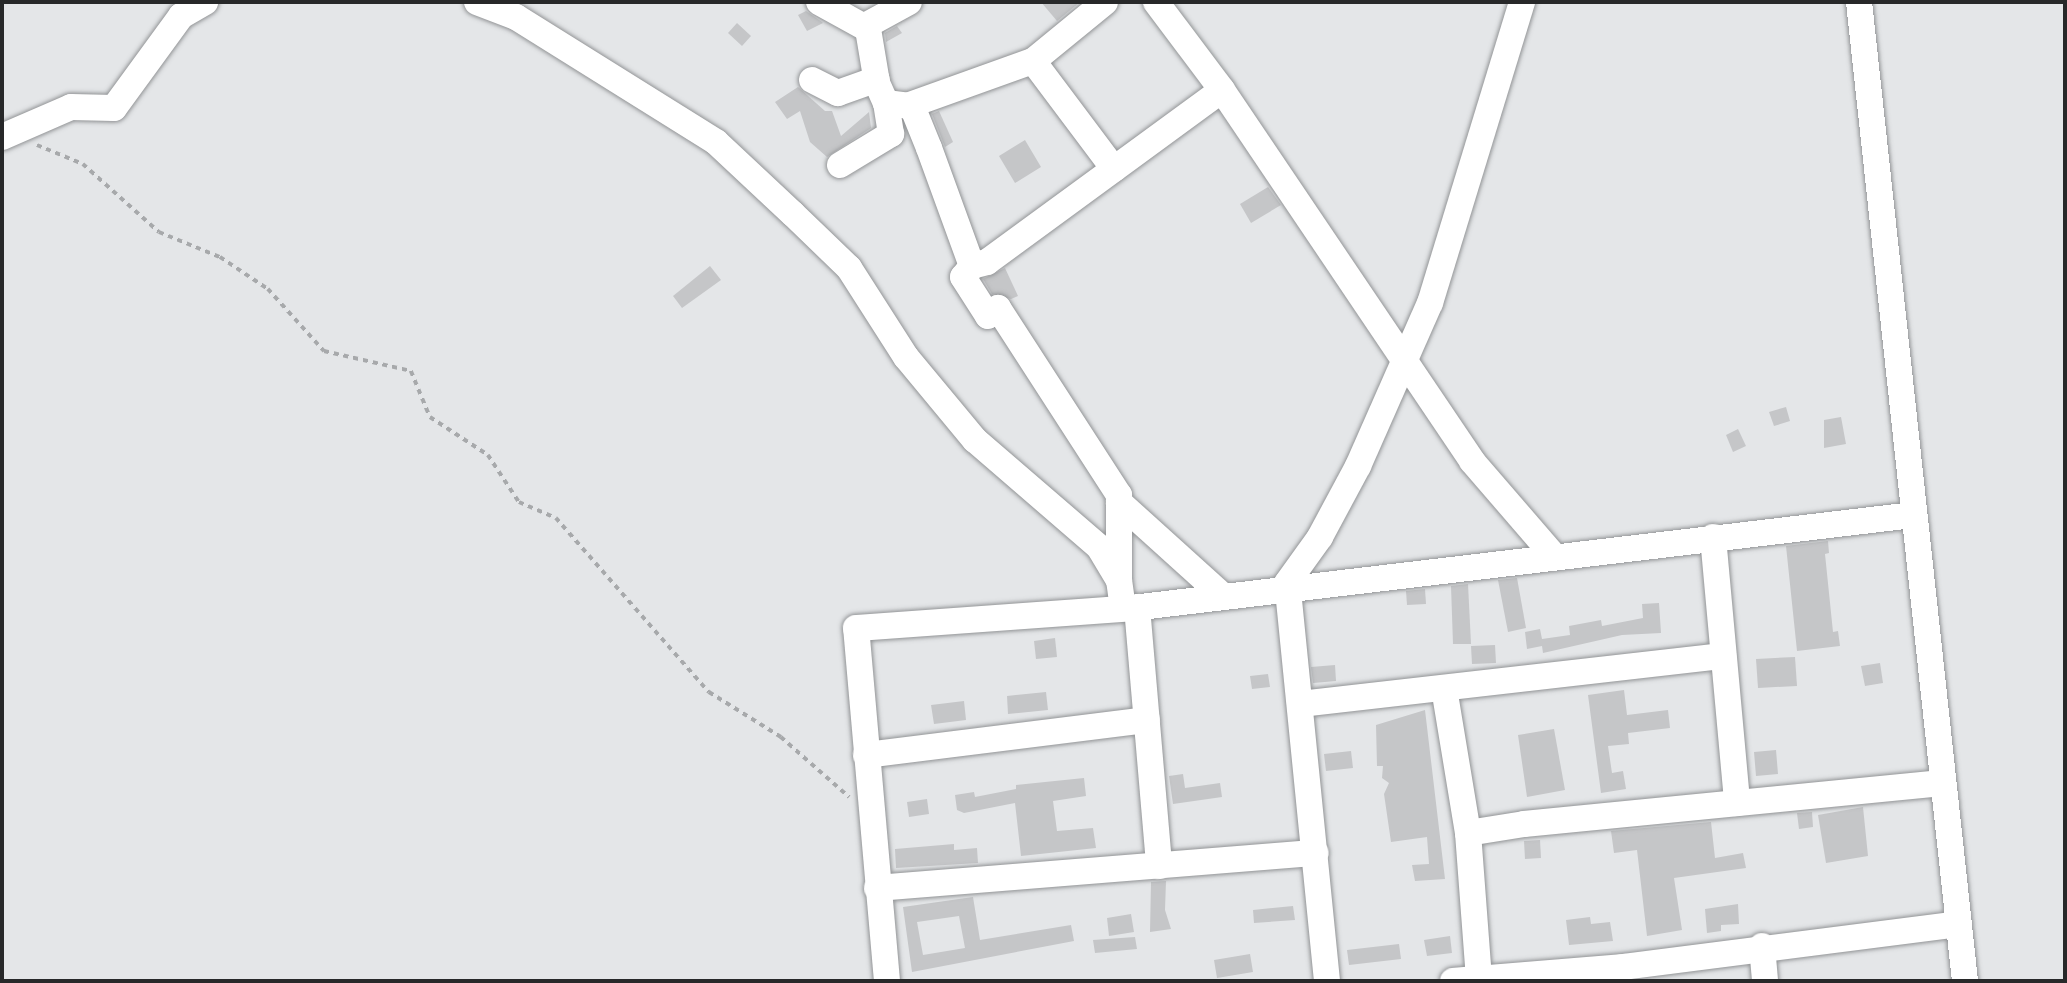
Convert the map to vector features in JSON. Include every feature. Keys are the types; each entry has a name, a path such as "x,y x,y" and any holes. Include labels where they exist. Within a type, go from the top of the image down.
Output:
{"street":[{"path":"5,135 71,107 114,108 181,16 205,2"},
{"path":"477,2 516,17 716,142 849,268 906,357 975,440 1099,547 1119,580 1130,608 1147,720 1159,866"},
{"path":"819,2 865,26 873,41 877,79 929,148 972,266"},
{"path":"897,104 1032,61 1105,2"},
{"path":"1156,2 1222,90 1472,461 1553,555"},
{"path":"1327,981 1287,588 1358,466 1430,303 1522,2"},
{"path":"1859,2 1965,981"},
{"path":"865,26 897,5"},
{"path":"1032,61 1114,169"},
{"path":"812,80 838,93 877,79"},
{"path":"1119,580 1119,495 998,308 988,316 963,277 972,266 987,262 1222,90"},
{"path":"840,165 891,134 897,104"},
{"path":"1119,502 1223,596"},
{"path":"887,981 856,628 1130,608 1553,555 1913,514"},
{"path":"1713,537 1737,803"},
{"path":"1300,704 1723,656"},
{"path":"1444,688 1468,833 1479,979"},
{"path":"866,755 1147,720"},
{"path":"1468,833 1942,783"},
{"path":"877,888 1316,853"},
{"path":"1453,981 1624,974 1762,946 1957,923"},
{"path":"1762,946 1765,981"}],"path":[{"path":"5,135 83,164 159,232 230,263 268,289 324,351 411,372 430,417 488,455 519,502 556,518 709,692 781,737 858,805 870,806"}],"building":[{"path":"1041,2 1080,2 1057,21"},
{"path":"806,11 823,23 807,31 798,15"},
{"path":"737,23 751,36 742,46 728,33"},
{"path":"897,26 902,33 886,42 885,33"},
{"path":"798,87 825,111 832,111 841,136 869,112 871,128 827,157 810,142 800,111 787,119 775,102"},
{"path":"939,111 953,142 945,147 932,114"},
{"path":"1025,140 1041,167 1015,183 999,156"},
{"path":"1268,187 1281,205 1251,223 1240,204"},
{"path":"710,266 721,280 682,308 673,296"},
{"path":"1005,268 1018,296 1011,299 992,294 983,279"},
{"path":"1786,407 1790,421 1774,426 1769,412"},
{"path":"1841,417 1846,444 1824,448 1824,420"},
{"path":"1738,429 1746,446 1733,452 1726,435"},
{"path":"1828,541 1829,553 1825,554 1833,632 1838,631 1840,646 1797,651 1786,546"},
{"path":"1517,578 1526,628 1508,632 1498,580"},
{"path":"1468,584 1471,644 1453,644 1451,586"},
{"path":"1425,589 1426,604 1407,605 1406,591"},
{"path":"1659,603 1661,633 1622,635 1543,653 1542,646 1527,649 1525,632 1540,629 1542,639 1570,635 1569,626 1601,620 1602,626 1643,618 1642,604"},
{"path":"1055,638 1057,657 1036,659 1034,641"},
{"path":"1495,645 1496,663 1472,664 1471,646"},
{"path":"1795,657 1797,686 1758,688 1756,659"},
{"path":"1880,663 1883,683 1865,686 1861,666"},
{"path":"1335,665 1336,681 1313,683 1311,667"},
{"path":"1268,674 1270,687 1252,689 1250,676"},
{"path":"1624,690 1627,715 1668,710 1670,728 1628,733 1629,744 1608,746 1612,773 1623,771 1626,789 1601,793 1588,695"},
{"path":"1046,692 1048,710 1008,714 1007,696"},
{"path":"964,701 966,720 934,724 931,705"},
{"path":"1425,710 1445,879 1415,881 1412,865 1429,864 1427,837 1391,842 1384,794 1389,783 1382,778 1383,766 1377,766 1376,725"},
{"path":"1554,729 1565,790 1527,797 1518,735"},
{"path":"1776,750 1778,774 1756,776 1754,752"},
{"path":"1351,751 1353,768 1326,771 1324,754"},
{"path":"1183,774 1185,788 1220,783 1222,797 1173,804 1169,776"},
{"path":"1084,778 1086,796 1053,801 1057,831 1093,828 1096,848 1021,856 1015,803 964,813 957,810 955,795 974,792 975,797 1016,789 1016,785"},
{"path":"927,799 929,814 909,817 907,802"},
{"path":"1863,807 1868,856 1826,863 1818,815"},
{"path":"1812,812 1813,827 1799,829 1797,813"},
{"path":"1711,822 1715,858 1743,853 1746,868 1674,878 1682,930 1647,936 1637,850 1614,853 1611,831"},
{"path":"1540,840 1541,858 1525,859 1524,841"},
{"path":"954,844 954,850 977,848 978,863 896,868 895,849"},
{"path":"1166,881 1165,910 1171,929 1150,932 1151,882"},
{"path":"973,897 980,940 1071,925 1074,941 912,972 903,907","holes":["959,916 965,948 923,955 917,922"]},
{"path":"1738,904 1739,924 1721,925 1721,931 1707,933 1705,909"},
{"path":"1293,906 1295,920 1254,923 1253,910"},
{"path":"1131,914 1134,932 1109,936 1107,918"},
{"path":"1590,917 1591,924 1610,922 1613,941 1569,945 1566,920"},
{"path":"1450,936 1452,953 1427,956 1424,940"},
{"path":"1135,937 1137,949 1095,953 1093,940"},
{"path":"1399,944 1401,959 1349,965 1347,950"},
{"path":"1250,954 1253,972 1217,978 1214,960"}]}
